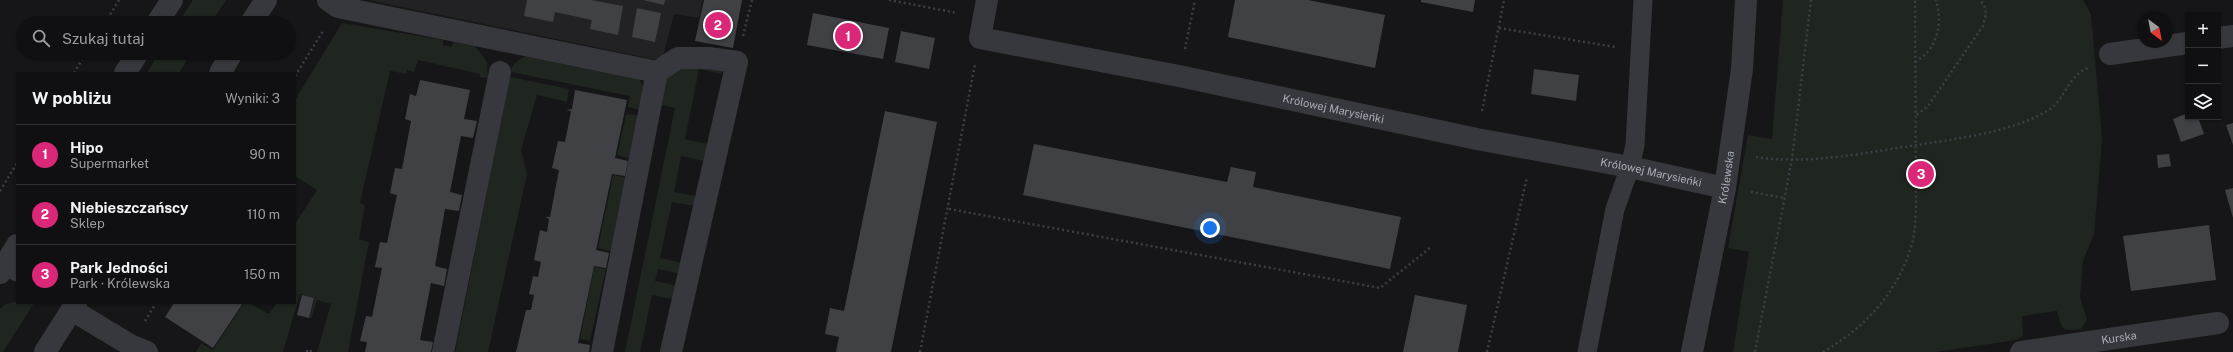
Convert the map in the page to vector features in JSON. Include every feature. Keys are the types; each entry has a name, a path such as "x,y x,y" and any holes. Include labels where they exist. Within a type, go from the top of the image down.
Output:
{"street":[{"path":"162,16 172,0"},
{"path":"256,16 266,0"},
{"name":"Królewska","path":"1692,352 1725,188 1742,69 1746,0"},
{"path":"333,4 657,72"},
{"name":"Królowej Marysieńki","path":"983,19 1179,76 1476,139 1630,167 1725,188"},
{"path":"2221,38 2233,36"},
{"path":"2110,54 2185,43"},
{"path":"602,352 657,72 678,58 709,58 737,62 671,352"},
{"path":"126,72 133,60"},
{"path":"221,72 228,60"},
{"path":"443,352 500,72"},
{"path":"7,269 16,247"},
{"path":"45,352 71,305 130,345 147,352"},
{"name":"Kurska","path":"2021,352 2218,323"}],"lane":[{"path":"1587,352 1615,209 1630,167 1635,145 1643,0"}],"path":[{"path":"109,16 119,0"},
{"path":"737,62 752,0"},
{"path":"889,0 983,19 949,208 920,352"},
{"path":"1179,76 1195,0"},
{"path":"1476,139 1504,0"},
{"path":"1755,352 1792,159 1811,0"},
{"path":"1823,352 1857,330 1876,312 1900,273 1913,243 1916,210 1917,145 1916,0"},
{"path":"1916,62 1926,56 1938,33 1940,13 1936,0"},
{"path":"1917,115 1928,106 1983,26 1986,14 1985,6 1980,0"},
{"path":"296,74 333,4"},
{"path":"1499,28 1640,51"},
{"path":"1730,153 1774,160 1792,159 1873,152 1954,140 2018,123 2048,111 2060,100 2070,83 2082,70 2100,64 2110,54"},
{"path":"75,72 82,60"},
{"path":"1487,352 1533,149"},
{"path":"0,191 16,166"},
{"path":"1725,188 1784,198"},
{"path":"949,208 1380,288 1431,247"},
{"path":"307,352 307,350 314,352"}],"shaded area":[{"path":"193,0 226,0 216,16 183,16"},
{"path":"368,0 702,0 699,18 674,14 662,61"},
{"path":"1783,0 2083,0 2091,14 2102,139 2094,234 2083,261 2080,297 2087,320 2081,329 2070,330 2063,328 2057,311 2022,316 2023,336 2016,340 1936,352 1733,352 1749,252 1728,248 1748,135 1772,139"},
{"path":"342,23 443,40 443,45 452,47 453,42 475,46 487,62 488,78 480,77 480,74 418,60 414,72 407,70 407,74 390,71 360,203 365,205 359,239 369,242 348,352 317,352 331,304 317,300 311,319 309,318 315,298 300,294 283,352 196,352 201,343 213,350 243,304 251,304 269,314 276,304 296,304 296,222 317,190 296,177 296,98"},
{"path":"528,54 633,73 641,82 644,90 641,110 628,107 630,96 511,72 513,66"},
{"path":"155,60 187,60 180,72 148,72"},
{"path":"673,69 699,69 685,139 708,144 704,161 681,156 674,192 697,196 695,206 672,202 660,258 683,263 681,274 658,269 655,281 679,286 676,300 652,295 640,352 625,352 675,108 661,105 665,77"},
{"path":"699,69 723,69 722,74"},
{"path":"510,77 569,89 567,102 537,95 521,150 527,174 488,352 455,352"},
{"path":"631,114 639,116 632,159 617,155 626,115"},
{"path":"613,175 625,177 626,175 613,252 598,248"},
{"path":"594,267 606,269 590,341 580,339"},
{"path":"16,301 16,304 33,304 3,352 0,352 0,309 4,305"}],"building":[{"path":"527,0 591,0 623,6 618,35 590,29 592,20 555,12 553,22 524,16"},
{"path":"643,0 665,0 664,5"},
{"path":"704,0 742,0 733,48 695,41"},
{"path":"1235,0 1308,0 1385,15 1375,68 1228,37"},
{"path":"1421,0 1475,0 1473,12 1421,2"},
{"path":"637,8 661,13 655,42 632,37"},
{"path":"813,13 889,28 883,59 807,45"},
{"path":"901,31 935,38 929,69 895,62"},
{"path":"1534,69 1579,75 1576,101 1531,94"},
{"path":"420,80 470,90 464,119 477,121 473,138 461,136 450,192 462,195 459,211 445,209 435,266 447,269 444,286 431,283 420,340 433,342 431,352 365,352 367,342 360,341 366,316 372,317 382,268 375,267 380,242 387,243 397,195 390,193 395,168 402,169 411,121 405,119 410,94 416,96"},
{"path":"575,90 627,100 615,158 628,161 625,176 612,174 596,250 609,253 606,268 594,266 578,343 590,345 589,352 516,352 526,310 531,310 534,295 529,294 533,276 538,277 541,262 534,260 540,230 547,232 549,219 545,217 550,217 559,170 552,168 558,141 565,142 571,111 566,110 572,109"},
{"path":"885,111 937,122 891,352 836,352 839,337 825,334 830,308 844,311"},
{"path":"2185,114 2185,120 2199,120 2204,134 2181,142 2173,119"},
{"path":"2233,123 2233,145 2226,125"},
{"path":"1034,144 1227,182 1231,167 1256,172 1253,187 1401,217 1390,269 1023,195"},
{"path":"2169,154 2171,166 2158,168 2157,155"},
{"path":"2233,188 2233,218 2225,190"},
{"path":"2209,225 2216,280 2131,291 2123,236"},
{"path":"302,295 314,298 309,318 297,315"},
{"path":"1415,295 1467,305 1458,352 1403,352"},
{"path":"173,304 242,304 213,348 165,317"}],"place":[{"name":"Niebieszczańscy","path":"718,25"},
{"name":"Hipo","path":"848,36"},
{"name":"Park Jedności","path":"1921,174"}]}
